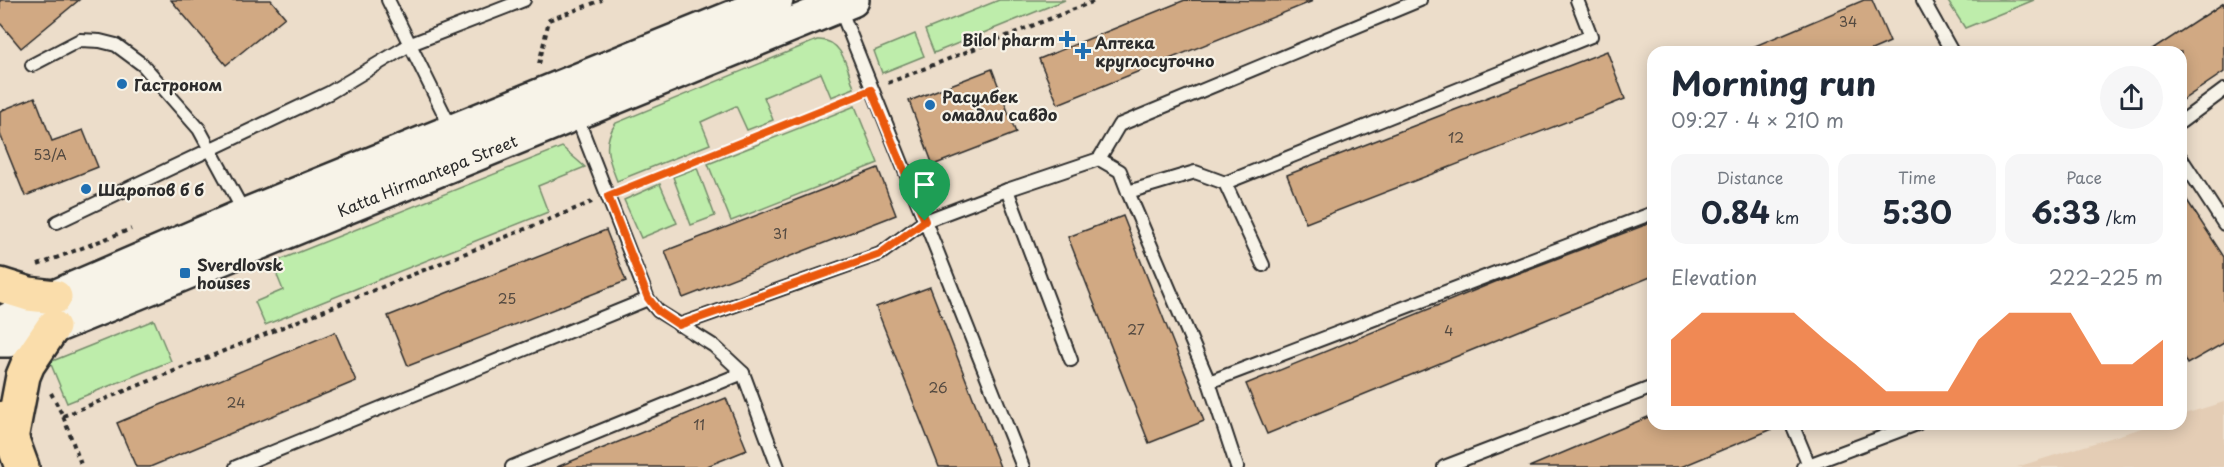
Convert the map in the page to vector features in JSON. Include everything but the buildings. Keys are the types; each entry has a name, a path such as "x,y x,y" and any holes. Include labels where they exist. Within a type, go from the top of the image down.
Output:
{"main road":[{"name":"Katta Hirmаntepa Street","path":"0,340 9,340 54,312 246,215 776,0"},
{"name":"Katta Hirmаntepa Street","path":"0,324 54,312 576,114 842,2"},
{"path":"0,285 29,294 54,312 23,376 11,438"}],"lane":[{"path":"388,0 452,131"},
{"path":"57,222 211,151 329,93 411,44 524,0"},
{"path":"679,325 880,254 925,221 1099,159 1119,125 1420,0"},
{"path":"1225,183 1591,36 1577,0"},
{"path":"1923,0 1949,46"},
{"path":"842,2 871,90 1023,467"},
{"path":"32,65 80,40 117,45 143,65 199,129 246,215"},
{"path":"2187,118 2224,90"},
{"path":"576,114 648,298 658,311 714,346 743,373 778,467"},
{"path":"1099,159 1120,171 1209,382 1236,467"},
{"path":"2187,167 2224,224"},
{"path":"1128,192 1195,171 1225,183 1263,265"},
{"path":"1007,190 1071,360"},
{"path":"1209,382 1647,215"},
{"path":"236,467 648,298"},
{"path":"512,467 743,373"},
{"path":"1444,467 1647,389"},
{"path":"1794,430 1806,466 1901,430"}],"path":[{"path":"63,416 1097,0"},
{"path":"34,266 133,228"},
{"path":"48,388 63,416 82,467"}],"shaded area":[{"path":"2224,402 2224,467 2017,467 2136,430 2187,430 2187,413"}],"green space":[{"path":"999,0 1065,0 934,53 925,30"},
{"path":"1947,0 2034,0 1965,28"},
{"path":"915,34 924,56 882,73 874,51"},
{"path":"817,40 833,44 838,49 846,63 854,88 831,97 821,73 764,97 773,120 747,130 736,106 701,122 710,144 617,181 608,152 609,138 616,123"},
{"path":"855,106 878,163 731,221 708,164"},
{"path":"562,147 585,167 538,186 548,212 265,325 255,302 283,290 272,263"},
{"path":"697,168 715,216 691,225 673,177"},
{"path":"660,184 677,223 641,238 624,200"},
{"path":"154,320 171,361 67,403 50,362"}],"place":[{"name":"Bilol pharm","path":"1067,39"},
{"name":"Аптека круглосуточно","path":"1083,51"},
{"name":"Гастроном","path":"122,84"},
{"name":"Расулбек омадли савдо","path":"930,105"},
{"name":"Шаропов б б","path":"86,189"},
{"name":"Sverdlovsk houses","path":"185,273"}],"route":[{"path":"871,90 925,221 880,254 679,325 658,311 648,298 608,196 871,90"}]}
